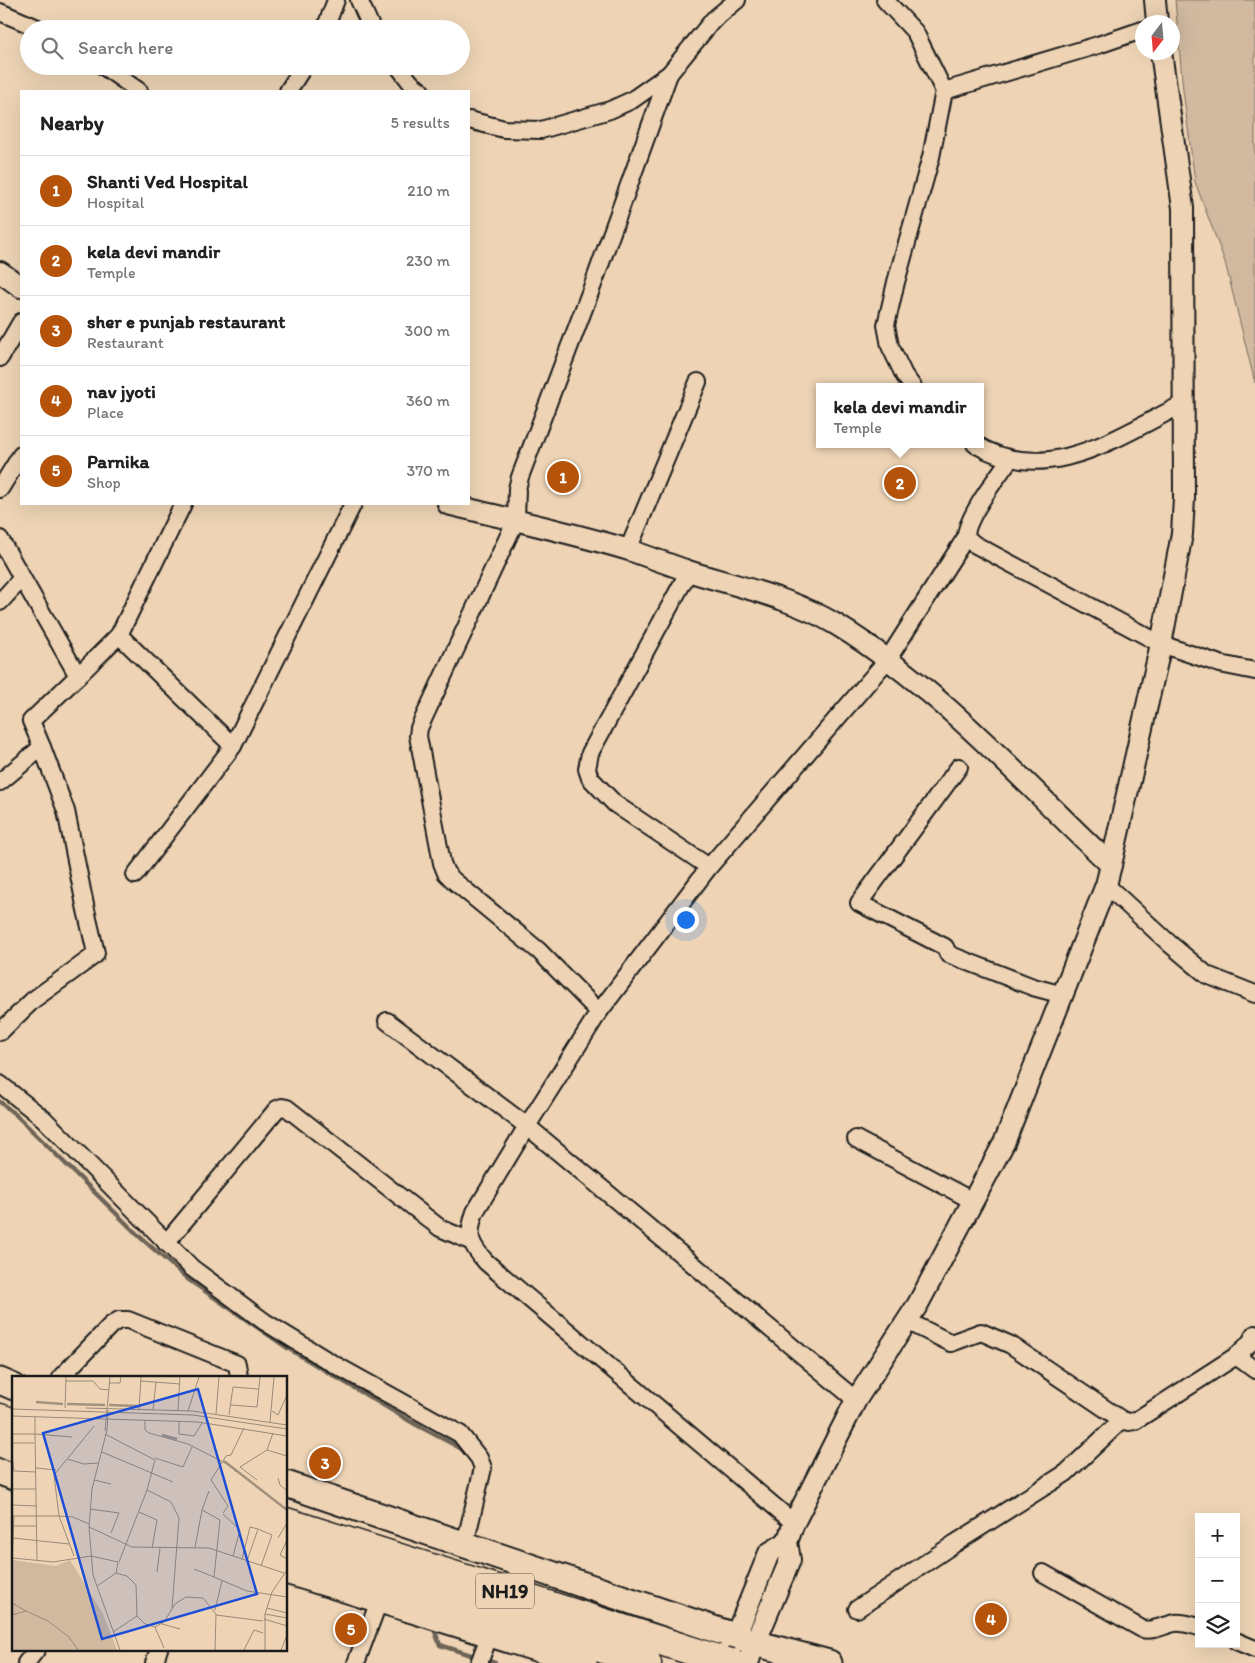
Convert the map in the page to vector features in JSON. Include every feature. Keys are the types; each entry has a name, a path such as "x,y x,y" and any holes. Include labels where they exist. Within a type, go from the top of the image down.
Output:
{"highway":[{"path":"0,1418 12,1423"},
{"path":"0,1442 12,1447"},
{"name":"NH19","path":"288,1523 731,1663"},
{"name":"NH19","path":"288,1547 647,1663"}],"main road":[{"path":"0,1381 12,1386"},
{"path":"0,1472 12,1476"},
{"path":"288,1485 465,1544 746,1648 829,1663"},
{"path":"288,1572 379,1601 484,1650 584,1663"}],"street":[{"path":"328,20 336,0"},
{"path":"359,0 368,20"},
{"path":"470,120 504,129 541,130 632,100 669,74 713,20 737,0"},
{"path":"885,0 915,32 944,91 931,157 886,325 890,346 910,383"},
{"path":"1155,0 1156,15"},
{"path":"0,12 20,20"},
{"path":"944,91 1098,46 1135,33"},
{"path":"726,1663 746,1648 769,1553 787,1542 794,1523 856,1400 918,1304 1004,1143 1106,885 1161,644 1182,534 1184,498 1183,208 1162,60"},
{"path":"599,1012 539,951 446,873 442,863 418,741 419,728 516,520 517,489 520,477 594,282 669,74"},
{"path":"117,75 138,90"},
{"path":"289,90 298,75"},
{"path":"405,75 420,90"},
{"path":"0,272 20,286"},
{"path":"0,358 20,324"},
{"path":"628,550 698,382"},
{"path":"981,448 1010,459 1056,460 1078,455 1183,404"},
{"path":"0,489 20,457"},
{"path":"794,1523 486,1262 470,1241 471,1224 475,1212 599,1012 709,867 888,659 966,537 967,529 981,502 1010,459"},
{"path":"0,1032 33,1000 96,953 66,810 31,721 119,635 182,505"},
{"path":"135,875 233,746 353,505"},
{"path":"452,505 628,550 688,571 770,594 798,605 836,625 888,659 943,704 1111,865"},
{"path":"966,537 974,544 1161,644 1220,664 1255,672"},
{"path":"0,539 78,676"},
{"path":"688,571 590,753 587,770 590,778 615,804 709,867"},
{"path":"0,602 22,578"},
{"path":"119,635 233,746"},
{"path":"0,782 42,747"},
{"path":"959,767 859,903 945,946 948,954 1033,987 1062,995"},
{"path":"1106,885 1170,944 1207,974 1255,994"},
{"path":"387,1021 527,1126 856,1400"},
{"path":"0,1084 44,1119 192,1268 265,1322 330,1362 460,1434 479,1458 483,1468 465,1544"},
{"path":"166,1242 277,1109 282,1107 291,1111 440,1228 470,1241"},
{"path":"856,1139 973,1201"},
{"path":"62,1376 111,1324 119,1320 128,1320 237,1364 239,1376"},
{"path":"907,1321 951,1343 982,1332 1003,1342 1122,1420 1129,1422 1135,1421 1236,1356 1249,1344 1255,1334"},
{"path":"1236,1356 1255,1370"},
{"path":"857,1609 954,1544 1066,1473 1122,1420"},
{"path":"1043,1573 1142,1629 1150,1630 1176,1623 1195,1626"},
{"path":"356,1663 379,1601"},
{"path":"1240,1643 1255,1648"},
{"path":"26,1663 36,1650"},
{"path":"154,1663 159,1650"}],"shaded area":[{"path":"1175,0 1255,0 1255,383 1225,262 1195,182 1183,90 1180,56 1180,15 1176,15"}],"waterway":[{"path":"0,1102 16,1115 140,1237 189,1280 286,1347 415,1424 466,1451"},
{"path":"434,1629 440,1645 477,1657"},
{"path":"485,1660 495,1663"}],"place":[{"name":"Shanti Ved Hospital","path":"563,477"},
{"name":"kela devi mandir","path":"900,483"},
{"name":"sher e punjab restaurant","path":"325,1463"},
{"name":"nav jyoti","path":"991,1619"},
{"name":"Parnika","path":"351,1629"}]}
